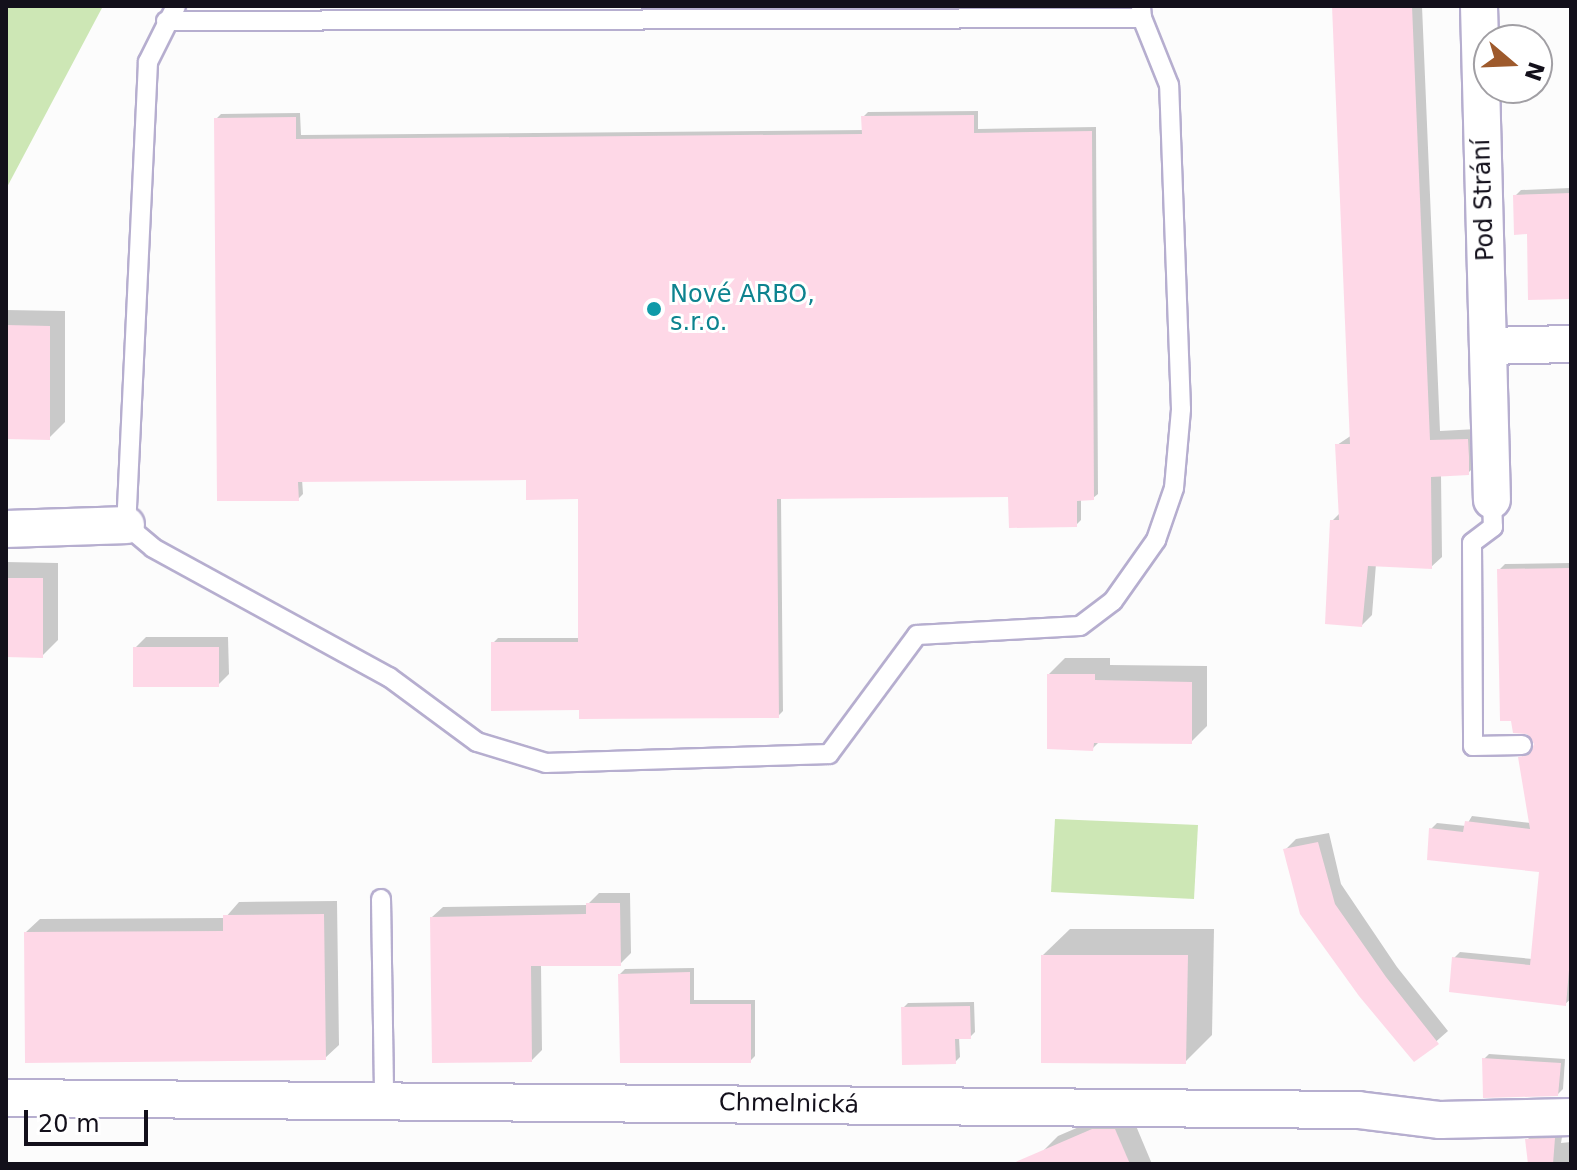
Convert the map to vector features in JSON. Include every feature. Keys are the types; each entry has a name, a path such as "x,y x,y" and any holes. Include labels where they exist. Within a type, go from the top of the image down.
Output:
{"street":[{"name":"Pod Strání","path":"1479,6 1492,500"},
{"path":"1488,346 1571,344"},
{"path":"6,529 126,525"},
{"name":"Chmelnická","path":"6,1098 1358,1110 1440,1120 1571,1117"}],"lane":[{"path":"1141,12 1169,85 1181,409 1174,488 1156,540 1113,601 1080,626 917,635 829,754 546,763 477,742 389,677 153,548 126,525 148,62 171,14 1141,12"},
{"path":"1492,500 1493,527 1472,543 1473,746 1522,745"},
{"path":"381,899 384,1101"}],"green space":[{"path":"6,6 103,6 6,189"},
{"path":"1055,819 1198,825 1194,899 1051,892"}],"building":[{"path":"1332,6 1412,6 1430,440 1468,439 1469,457 1469,475 1431,477 1432,569 1368,566 1362,627 1325,624 1330,520 1339,520 1335,444 1350,444"},
{"name":"Nové ARBO, s.r.o.","path":"974,115 974,133 1092,131 1094,500 1077,501 1077,527 1009,528 1008,497 777,499 779,718 579,719 579,710 491,711 491,642 578,642 578,499 526,500 526,480 298,482 299,501 217,501 214,118 296,117 296,139 862,134 861,116"},
{"path":"1571,193 1571,299 1528,300 1527,234 1514,235 1513,195"},
{"path":"6,325 50,326 50,440 6,439"},
{"path":"1571,568 1571,946 1566,1006 1449,992 1452,957 1530,965 1539,872 1427,860 1429,828 1463,832 1465,821 1530,829 1518,757 1529,755 1534,744 1527,734 1513,733 1511,721 1500,721 1497,569"},
{"path":"6,578 43,578 43,658 6,657"},
{"path":"133,647 219,647 219,687 133,687"},
{"path":"1047,674 1095,674 1095,680 1192,682 1192,744 1094,743 1093,751 1047,749"},
{"path":"1318,842 1335,904 1386,977 1439,1044 1414,1062 1359,996 1300,914 1283,849"},
{"path":"586,903 620,903 621,966 531,966 532,1062 432,1063 430,917 586,914"},
{"path":"324,914 326,1060 25,1063 24,932 223,931 223,915"},
{"path":"1041,955 1188,955 1186,1064 1041,1063"},
{"path":"690,972 690,1004 751,1004 751,1063 620,1063 618,974"},
{"path":"970,1006 971,1039 955,1039 956,1064 902,1065 901,1007"},
{"path":"1482,1058 1561,1063 1558,1096 1483,1098"},
{"path":"1092,1129 1115,1129 1130,1164 1011,1164"},
{"path":"1555,1138 1553,1164 1528,1164 1525,1139"}],"place":[{"name":"Nové ARBO, s.r.o.","path":"654,309"}]}
